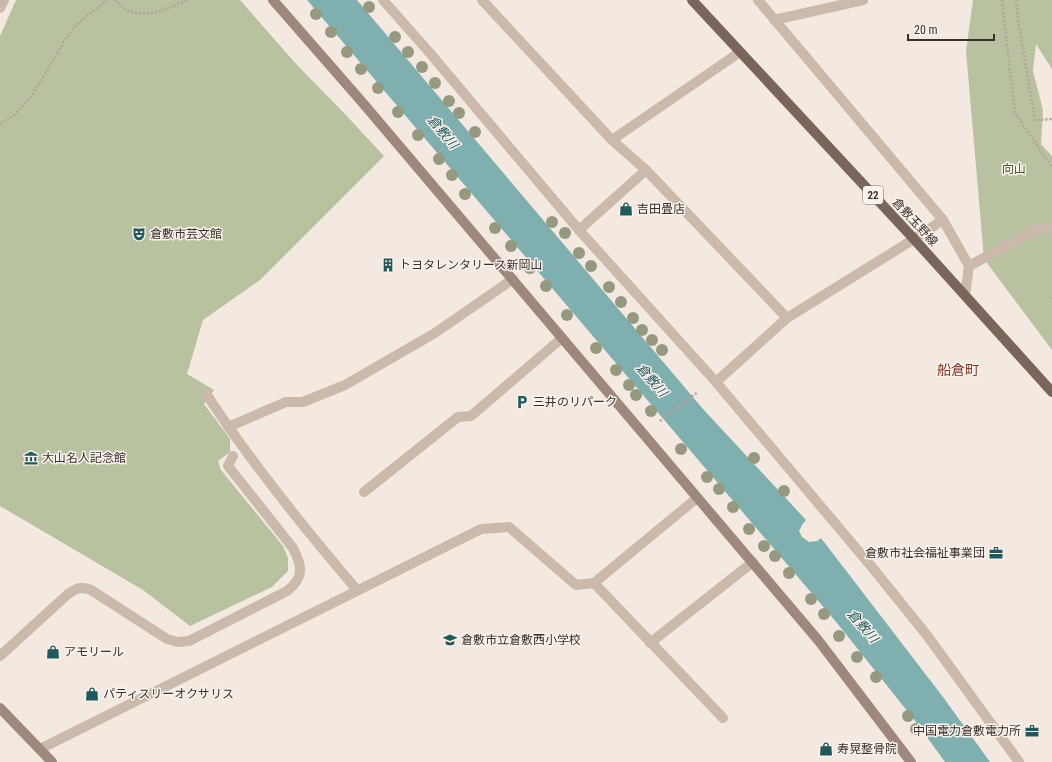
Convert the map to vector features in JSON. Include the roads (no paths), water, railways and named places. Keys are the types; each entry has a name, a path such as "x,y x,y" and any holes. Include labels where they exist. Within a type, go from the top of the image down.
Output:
{"main road":[{"name":"倉敷玉野線","path":"692,0 914,239 1052,392"}],"street":[{"path":"0,8 4,0"},
{"path":"273,0 367,108 697,498 753,562 818,640 911,762"},
{"path":"383,0 429,52 579,230 716,382 871,566 926,634 1019,762"},
{"path":"482,0 612,140 646,170 787,318"},
{"path":"758,0 943,220 970,266 965,295"},
{"path":"774,20 863,0"},
{"path":"612,140 740,52"},
{"path":"579,230 646,170"},
{"path":"716,382 787,318 943,220"},
{"path":"970,266 1041,227 1052,230"},
{"path":"228,427 286,402 302,402 345,385 435,333 513,280"},
{"path":"364,492 458,417 471,416 562,338"},
{"path":"207,396 228,427 322,550 357,590"},
{"path":"0,656 68,594 76,588 83,586 167,639 178,642 190,641 294,586 301,572 293,548 228,466 233,456"},
{"path":"40,749 481,529 508,527 576,586 594,584 697,498"},
{"path":"650,643 753,562"},
{"path":"594,584 723,718"},
{"path":"0,708 52,762"}],"water":[{"name":"倉敷川","path":"307,0 357,0 703,409 806,520 799,531 802,537 809,542 817,541 821,538 943,697 990,762 945,762 916,722 837,623"}],"place":[{"name":"吉田畳店","path":"626,209"},
{"name":"倉敷市芸文館","path":"139,234"},
{"name":"トヨタレンタリース新岡山","path":"388,265"},
{"name":"三井のリパーク","path":"522,402"},
{"name":"大山名人記念館","path":"31,458"},
{"name":"倉敷市社会福祉事業団","path":"996,553"},
{"name":"倉敷市立倉敷西小学校","path":"450,640"},
{"name":"アモリール","path":"53,652"},
{"name":"パティスリーオクサリス","path":"92,694"},
{"name":"中国電力倉敷電力所","path":"1032,731"},
{"name":"寿晃整骨院","path":"826,749"}],"district":[{"name":"船倉町","path":"958,370"}],"park label":[{"name":"向山","path":"1014,169"}]}
